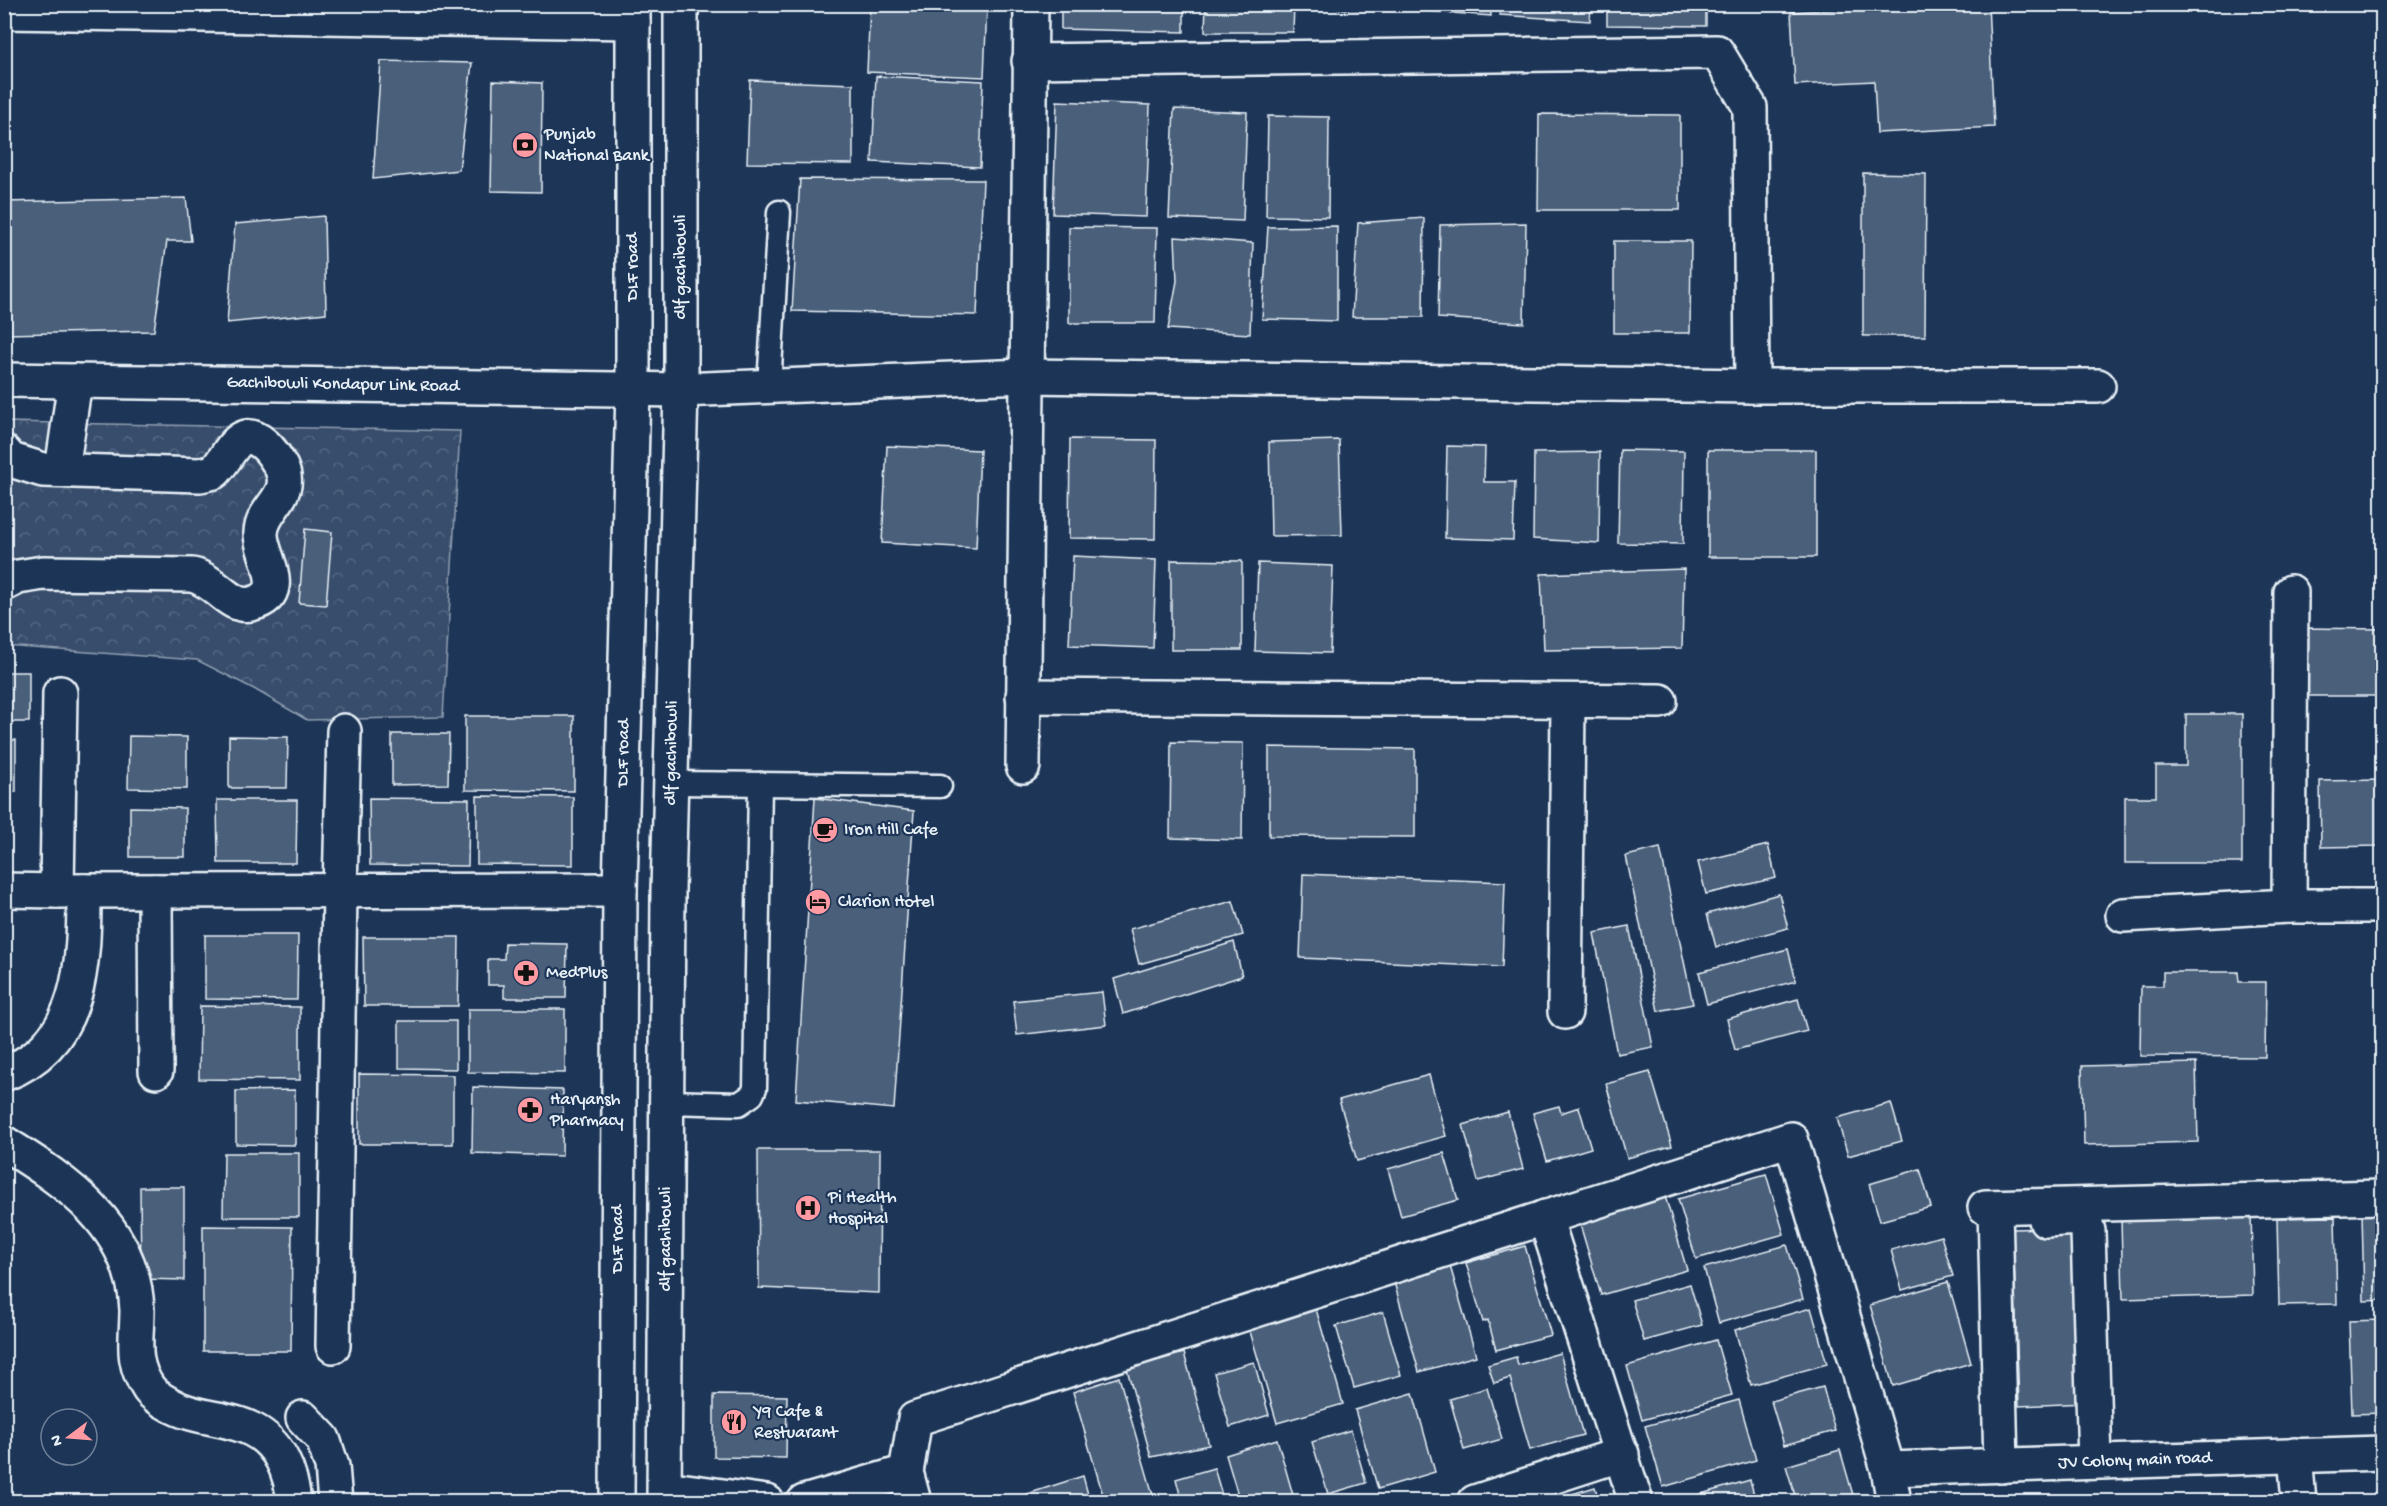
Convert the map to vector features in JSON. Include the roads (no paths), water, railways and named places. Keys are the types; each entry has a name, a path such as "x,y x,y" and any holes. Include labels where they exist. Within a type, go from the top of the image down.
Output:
{"street":[{"name":"dlf gachibowli","path":"665,1495 671,783 681,390 681,4"},
{"path":"1023,766 1031,4"},
{"path":"4,12 633,14"},
{"name":"DLF road","path":"617,1502 620,890 633,390 633,14"},
{"path":"1029,62 1717,52 1750,107 1752,386"},
{"name":"Gachibowli Kondapur Link Road","path":"4,381 633,390 769,387 1026,376 1752,386 2098,386"},
{"path":"62,470 75,381"},
{"path":"4,452 11,460 28,466 62,470 204,474 214,472 239,439 250,437 259,440 272,451 282,470 285,482 261,529 262,544 272,572 270,589 265,598 244,605 232,602 206,579 192,575 44,573 18,577 4,584"},
{"path":"2289,906 2290,592"},
{"path":"4,1074 29,1062 44,1051 53,1040 64,1022 76,990 83,952 70,891 60,693"},
{"path":"1023,696 1660,701"},
{"path":"1565,1012 1568,700"},
{"path":"333,1346 344,730"},
{"path":"4,890 620,890"},
{"path":"155,891 156,1071"},
{"path":"2123,915 2289,906 2382,906"},
{"path":"804,1502 910,1487 915,1419 1791,1139 1888,1469 1894,1502"},
{"path":"4,1143 54,1174 105,1222 122,1252 132,1282 137,1309 134,1338 138,1364 149,1389 164,1402 201,1416 252,1430 268,1441 283,1460 288,1471 292,1482 294,1502"},
{"path":"1992,1212 2382,1197"},
{"path":"1992,1212 2079,1218 2086,1224 2095,1462"},
{"path":"1992,1212 2001,1466"},
{"path":"1545,1217 1636,1502"},
{"path":"303,1418 323,1439 332,1466 335,1502"},
{"name":"JV Colony main road","path":"1888,1469 2382,1453"},
{"path":"1475,1502 1622,1454"},
{"path":"2295,1455 2299,1502"},
{"path":"665,1495 766,1502"}],"lane":[{"path":"769,387 779,212"},
{"path":"671,783 940,786"},
{"path":"667,1102 739,1104 752,1095 755,1088 760,784"}],"place":[{"name":"Punjab National Bank","path":"525,145"},
{"name":"Iron Hill Cafe","path":"825,830"},
{"name":"Clarion Hotel","path":"818,902"},
{"name":"MedPlus","path":"526,973"},
{"name":"Haryansh Pharmacy","path":"530,1110"},
{"name":"Pi Health Hospital","path":"808,1208"},
{"name":"Y9 Cafe & Restuarant","path":"734,1422"}]}
